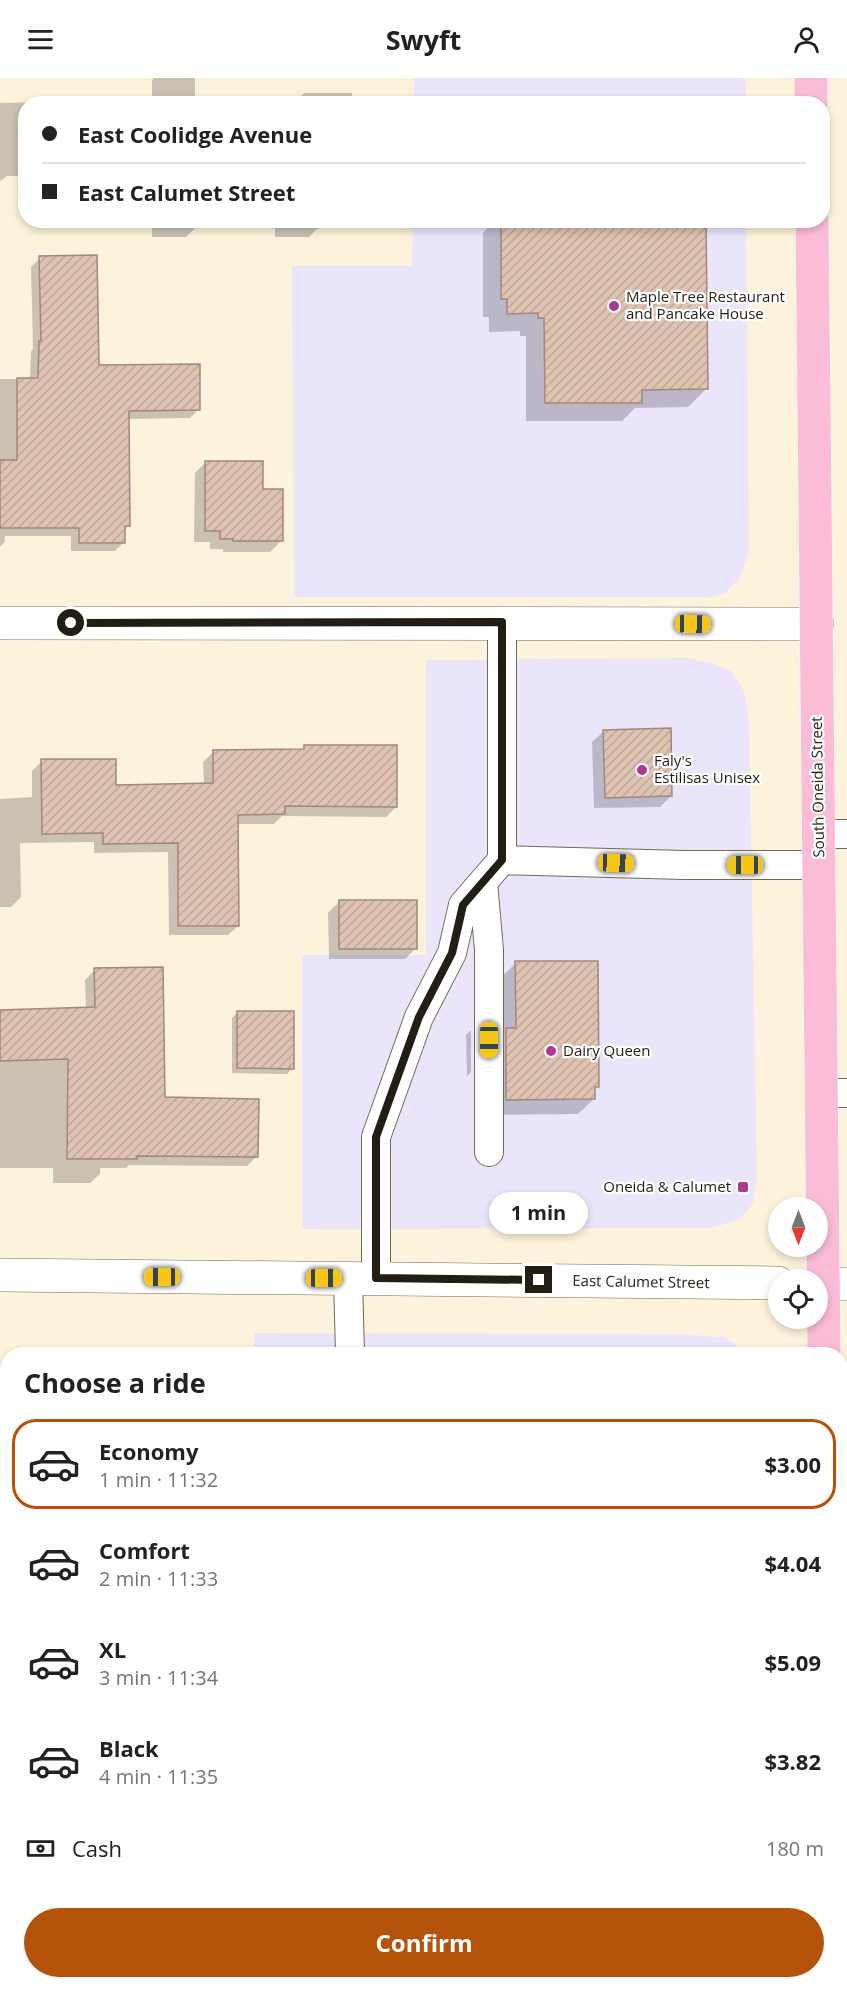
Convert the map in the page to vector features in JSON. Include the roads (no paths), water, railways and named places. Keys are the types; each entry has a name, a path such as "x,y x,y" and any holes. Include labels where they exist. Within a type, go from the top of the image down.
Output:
{"main road":[{"path":"811,78 811,96"},
{"name":"South Oneida Street","path":"812,228 817,624 828,844 834,1093 829,1284 824,1347"}],"street":[{"path":"0,623 817,624"},
{"name":"East Calumet Street","path":"0,1275 768,1283"}],"lane":[{"path":"351,1347 362,1278 376,1137 419,1017 452,953 463,905 502,860 502,622"},
{"path":"502,860 684,865 828,844"},
{"path":"483,882 489,950 489,1152"}],"place":[{"name":"Maple Tree Restaurant and Pancake House","path":"614,306"},
{"name":"Faly's Estilisas Unisex","path":"642,770"},
{"name":"Dairy Queen","path":"551,1051"},
{"name":"Oneida & Calumet","path":"743,1187"}]}
